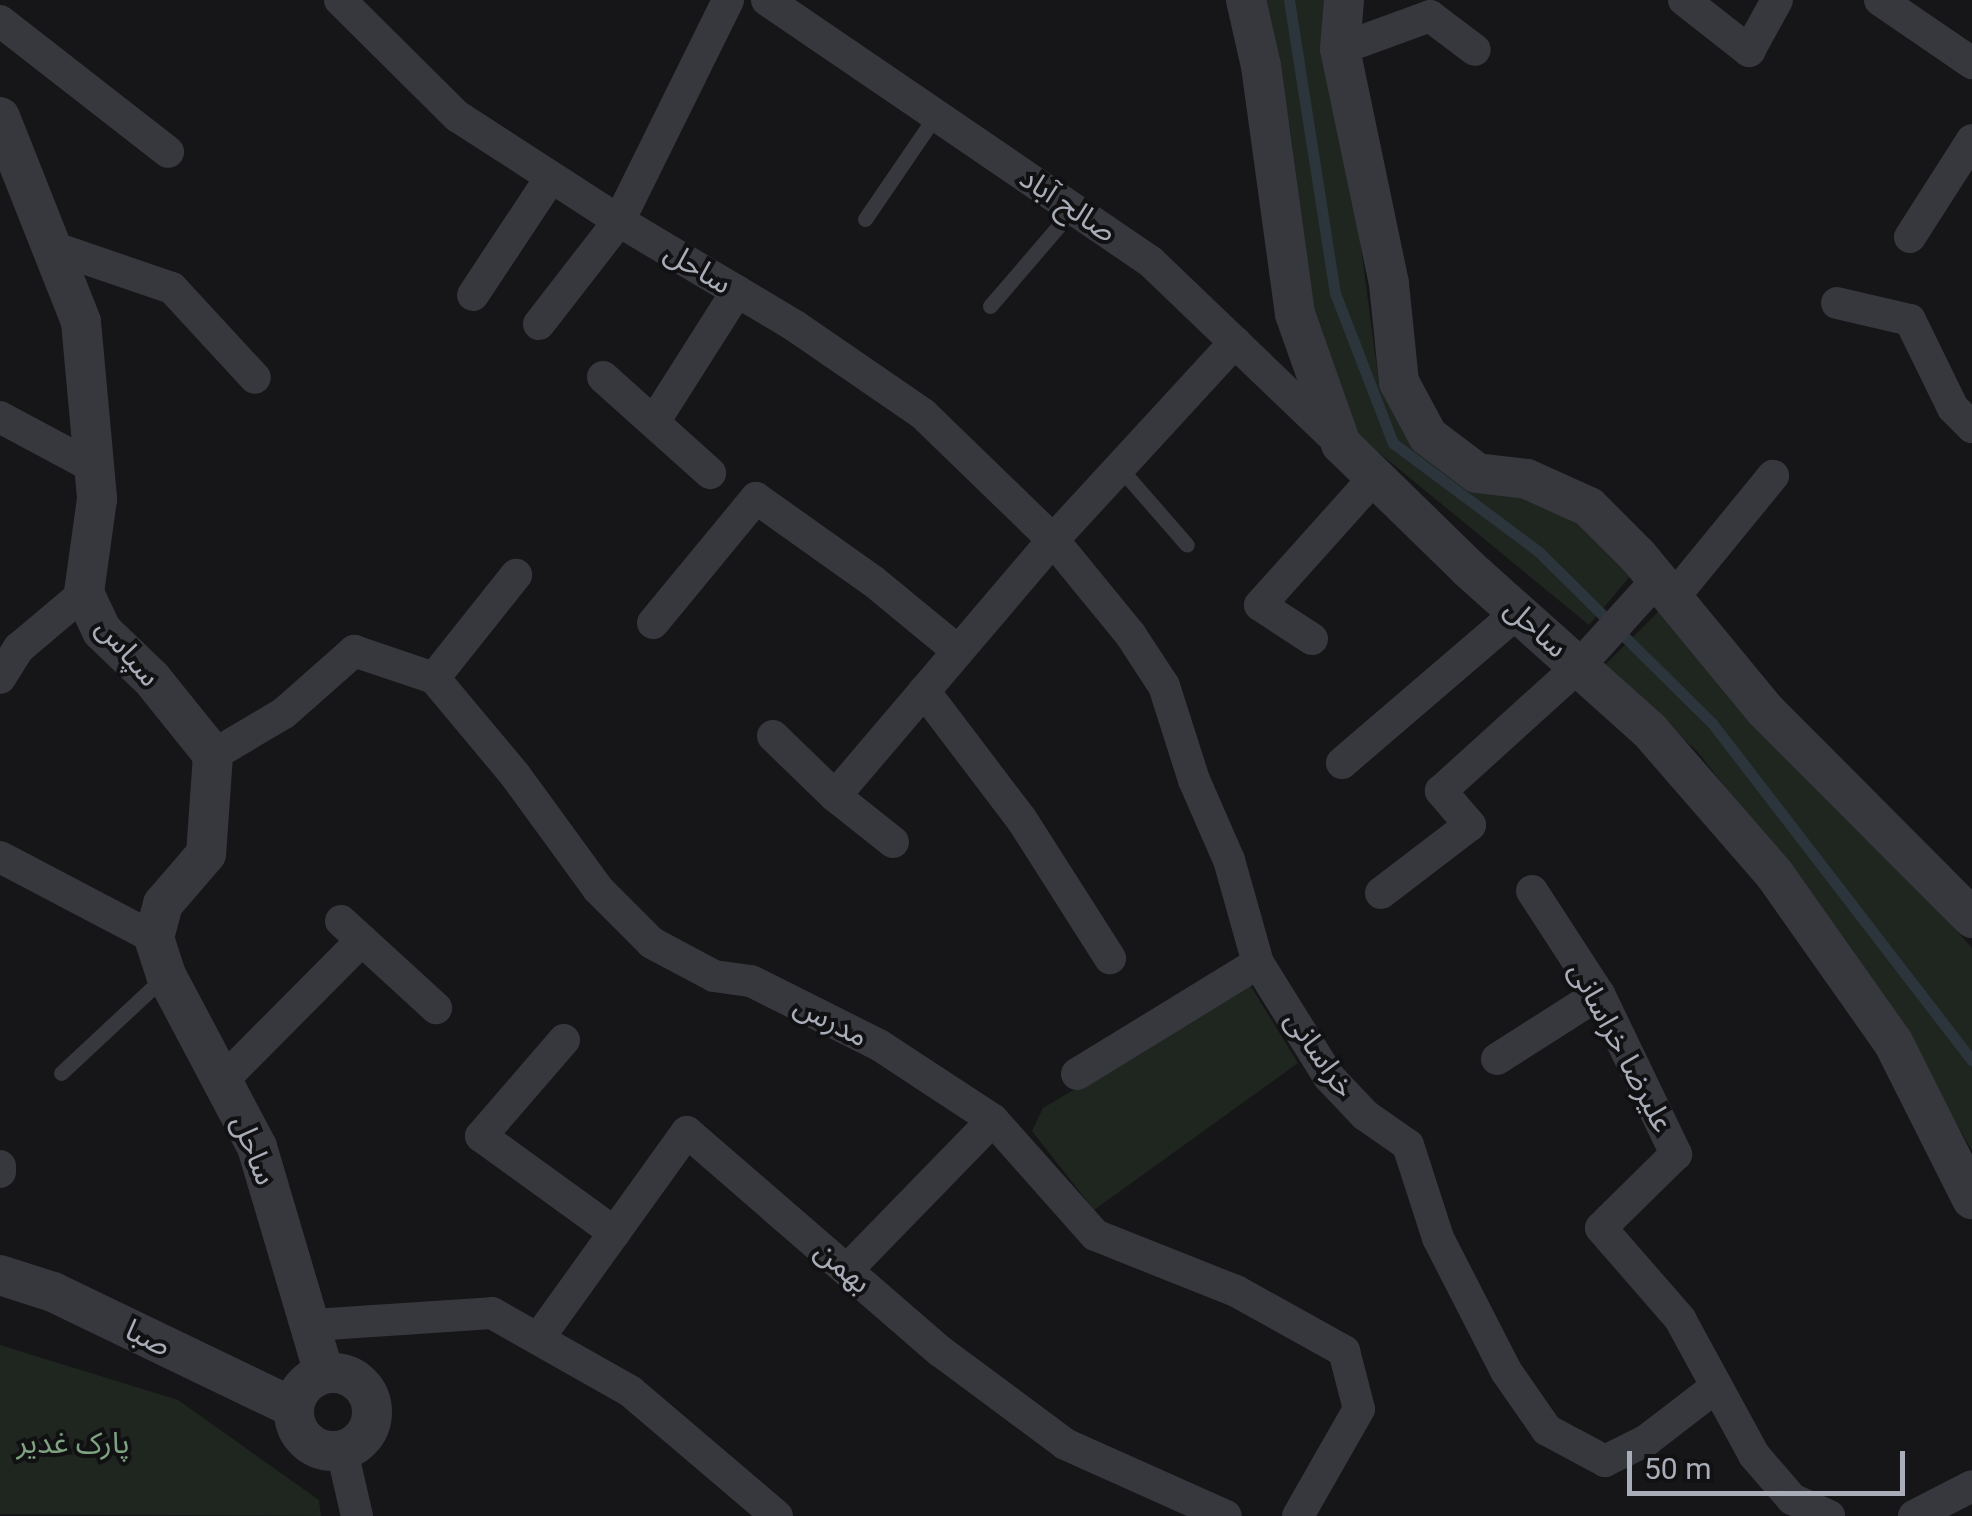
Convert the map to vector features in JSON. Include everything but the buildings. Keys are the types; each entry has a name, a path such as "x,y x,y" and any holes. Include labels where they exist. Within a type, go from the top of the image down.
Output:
{"street":[{"name":"ساحل","path":"340,0 458,116 619,221 737,291 923,414 1053,540"},
{"path":"539,324 619,221 728,0"},
{"name":"صالح آباد","path":"768,0 1152,262 1341,444"},
{"name":"ساحل","path":"1246,0 1261,66 1295,314 1341,444 1650,731 1775,875 1893,1042 1972,1199"},
{"path":"1344,0 1340,49 1389,284 1399,382 1428,436 1477,473 1527,479 1589,507 1665,589 1764,709 1972,918"},
{"path":"1684,0 1748,52 1777,0"},
{"path":"1880,0 1972,63"},
{"path":"1340,49 1430,16 1475,50"},
{"path":"0,21 168,152"},
{"name":"سپاس","path":"0,116 82,322 98,500 84,594 102,631 152,679 213,755"},
{"path":"1910,237 1972,140"},
{"path":"473,295 550,176"},
{"path":"52,248 172,288 255,378"},
{"path":"654,422 737,291"},
{"path":"1838,304 1910,320 1952,408 1972,426"},
{"path":"835,796 1053,540 1234,342"},
{"path":"603,377 710,472"},
{"path":"0,417 95,468"},
{"path":"1312,639 1260,605 1374,476"},
{"path":"1381,893 1470,825 1440,791 1665,589 1773,476"},
{"path":"653,623 756,498 872,581 958,651"},
{"name":"خراسانی","path":"1053,540 1130,634 1164,686 1194,780 1229,860 1258,963 1328,1078 1365,1115 1408,1145 1438,1238 1506,1370 1548,1430 1605,1461 1647,1440 1717,1386"},
{"path":"0,857 160,957 163,904 206,854 213,755 284,712 354,652 434,678 516,575"},
{"path":"0,678 20,648 84,594"},
{"path":"1342,763 1518,612"},
{"name":"مدرس","path":"434,678 515,776 598,890 652,943 714,976 751,981 878,1045 993,1120 1095,1235 1236,1291 1344,1351 1360,1409 1298,1516"},
{"path":"924,691 1022,820 1110,958"},
{"path":"773,736 835,796 893,842"},
{"name":"علیرضا خراسانی","path":"1532,891 1599,994 1676,1154 1602,1228 1680,1318 1754,1455 1792,1499 1829,1516"},
{"path":"223,1080 352,930 436,1008"},
{"name":"ساحل","path":"160,957 258,1147 324,1373"},
{"path":"1077,1074 1258,963"},
{"path":"1497,1059 1599,994"},
{"path":"564,1040 481,1136 614,1232"},
{"path":"846,1270 993,1120"},
{"name":"بهمن","path":"538,1339 687,1132 940,1351 1065,1444 1226,1516"},
{"name":"صبا","path":"0,1275 53,1292 294,1408"},
{"path":"313,1325 492,1313 630,1391 777,1516"},
{"path":"324,1373 349,1376 367,1392 373,1416 363,1438 342,1451 318,1449 299,1432 294,1408 303,1386 324,1373"},
{"path":"342,1451 357,1516"},
{"path":"1925,1513 1972,1486"}],"lane":[{"path":"865,219 936,115"},
{"path":"990,306 1073,209"},
{"path":"1120,467 1187,545"},
{"path":"60,1073 160,957"}],"green space":[{"path":"1264,0 1328,0 1379,383 1531,499 1581,526 1631,575 1589,625 1355,433 1314,312 1290,128"},
{"path":"1663,607 1972,948 1972,1151 1906,1034 1825,914 1697,751 1603,667"},
{"path":"1250,985 1298,1063 1094,1210 1032,1131 1043,1108"},
{"name":"پارک غدیر","path":"0,1345 178,1400 319,1500 321,1516 0,1514"}],"waterway":[{"path":"1289,0 1335,293 1393,443 1539,552 1712,723 1972,1061"}]}
